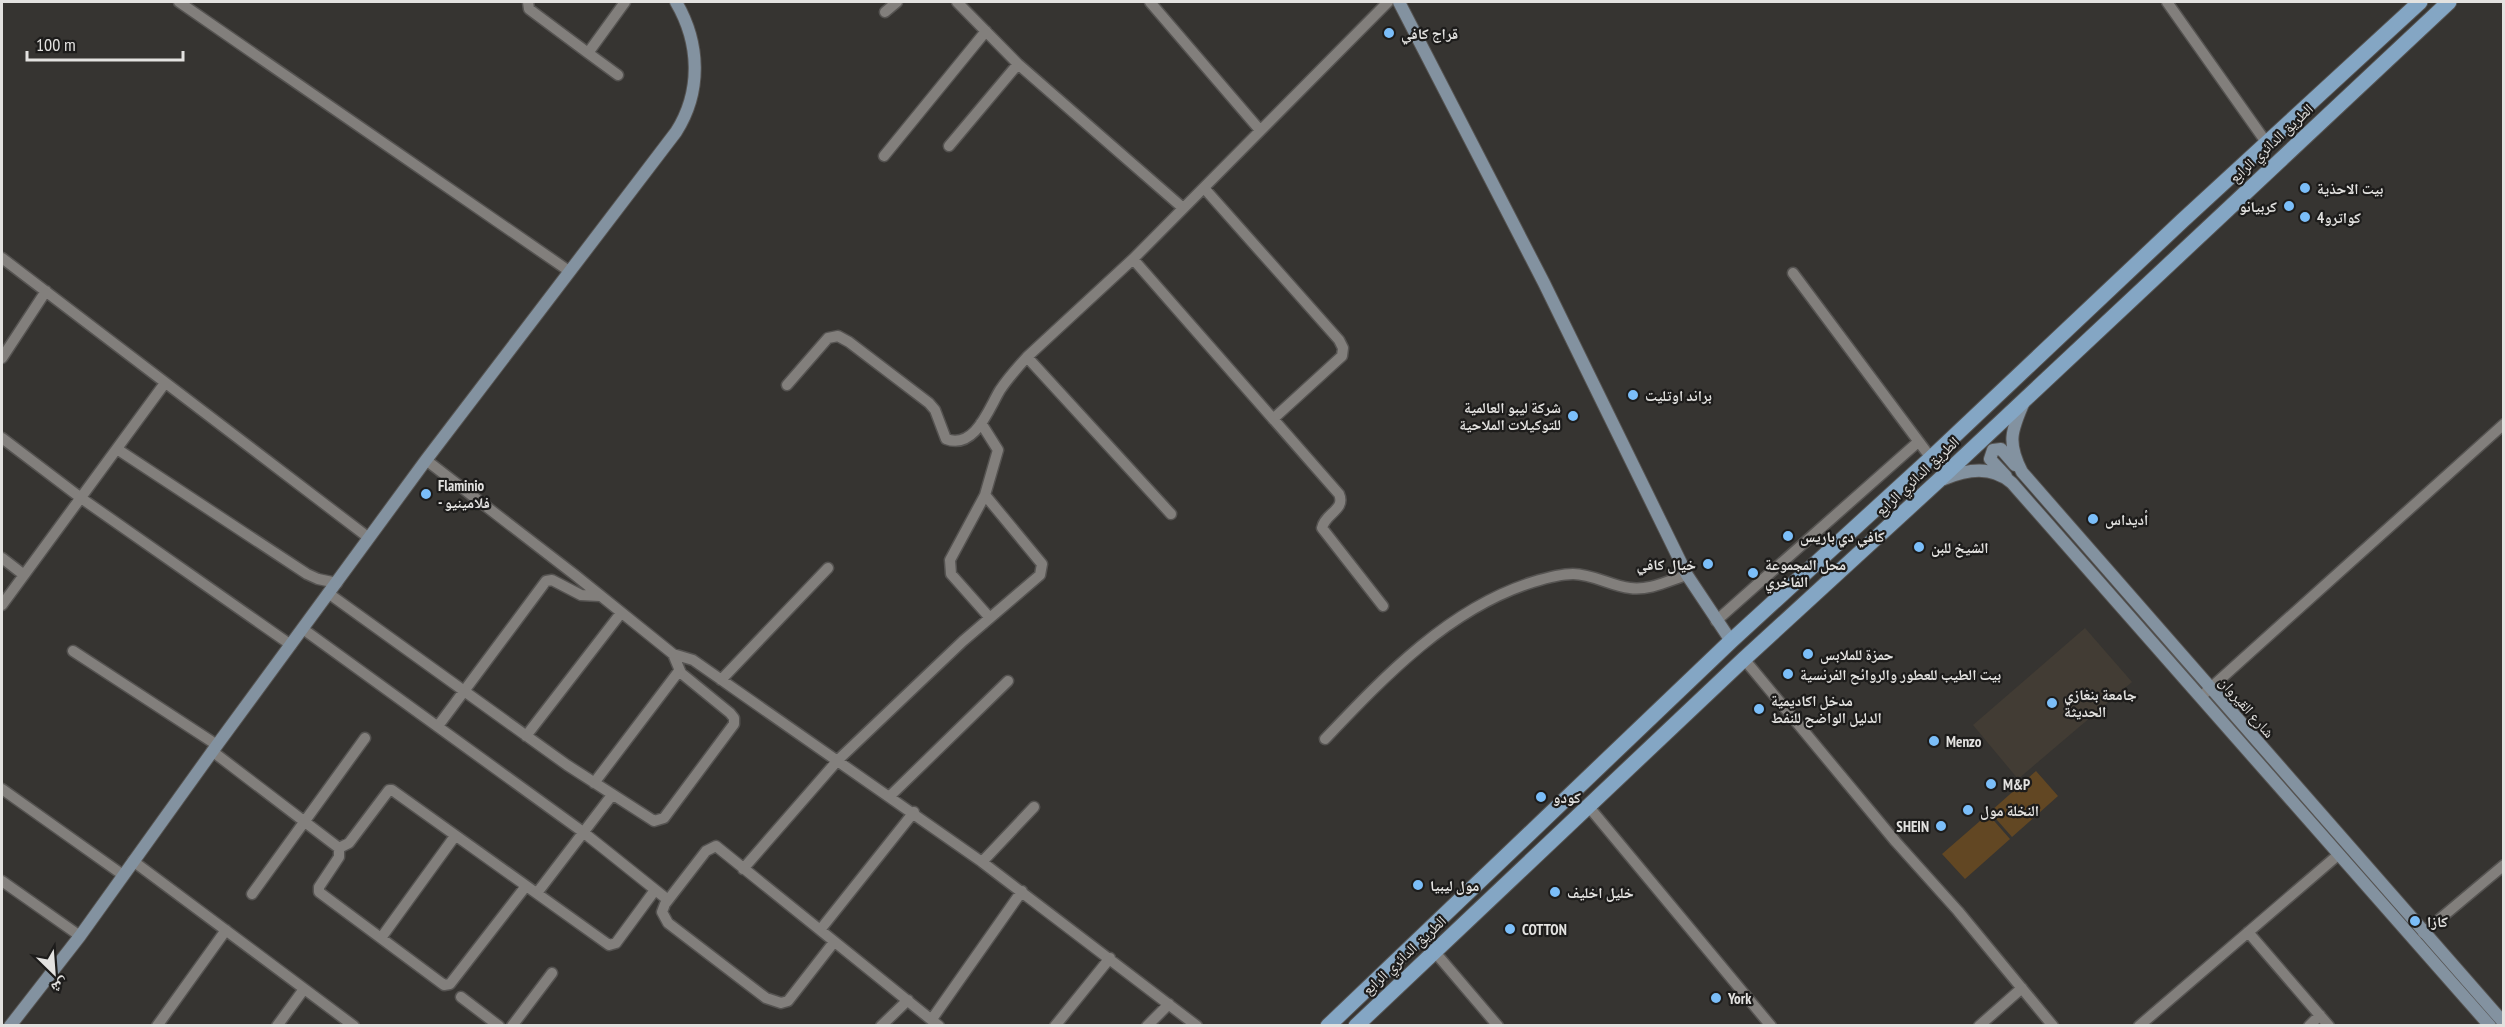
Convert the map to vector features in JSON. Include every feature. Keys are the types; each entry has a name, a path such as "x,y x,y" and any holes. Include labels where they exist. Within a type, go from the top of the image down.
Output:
{"main road":[{"name":"الطريق الدائري الرابع","path":"1328,1026 1731,641 1931,458 2266,142 2420,2"},
{"name":"الطريق الدائري الرابع","path":"1356,1026 1744,659 1938,481 2449,2"}],"street":[{"path":"179,2 569,271"},
{"path":"528,2 529,9 618,75"},
{"path":"588,53 624,2"},
{"path":"885,12 897,2"},
{"path":"957,2 1018,64 1183,208"},
{"path":"1150,2 1259,129"},
{"path":"788,385 827,339 838,336 929,403 946,439 953,441 972,434 1000,390 1027,357 1133,259 1259,129 1388,2"},
{"path":"1399,2 1544,283 1688,575 1731,641"},
{"path":"2167,2 2266,142"},
{"path":"13,1025 426,460 665,147 686,116 695,85 696,67 692,43 679,3"},
{"path":"884,156 986,32"},
{"path":"949,146 1018,64"},
{"path":"1204,188 1339,340 1343,348 1342,356 1273,419"},
{"path":"2,258 369,538"},
{"path":"1133,259 1339,494 1341,505 1323,522 1322,528 1383,606"},
{"path":"1793,273 1931,458"},
{"path":"2,358 46,291"},
{"path":"1027,357 1171,514"},
{"path":"2,605 165,383"},
{"name":"شارع القيروان","path":"2022,472 2013,451 2011,437 2028,395"},
{"path":"981,423 998,450 985,495 950,560 949,568 951,574 990,618"},
{"path":"2201,696 2504,424"},
{"path":"2,438 81,498 291,645"},
{"path":"1716,621 1918,442"},
{"name":"شارع القيروان","path":"2490,1026 1990,459 1995,448 2004,451 2504,1023"},
{"path":"117,449 307,574 337,583"},
{"path":"426,460 673,654 693,660 914,812 1022,891 1197,1026"},
{"path":"1938,481 1962,471 1976,469 2008,479"},
{"path":"743,869 838,760 963,641 1039,577 1042,566 985,495"},
{"path":"2,558 24,575"},
{"path":"721,680 828,568"},
{"path":"1325,740 1362,701 1417,651 1454,621 1492,597 1548,578 1574,574 1638,589 1688,575"},
{"path":"438,726 546,581 552,580 581,596 600,596"},
{"path":"328,593 526,736 654,822 664,818 734,724 734,718 730,713 679,671 673,654"},
{"path":"526,736 621,613"},
{"path":"303,629 583,832 668,900"},
{"path":"73,651 214,748 339,848"},
{"path":"1744,659 2053,1026"},
{"path":"594,783 679,671"},
{"path":"890,796 1008,681"},
{"path":"252,894 365,738"},
{"path":"2,789 123,875"},
{"path":"339,848 349,843 390,790 395,791 600,939 612,945 655,890"},
{"path":"537,893 612,795"},
{"path":"982,862 1034,807"},
{"path":"1589,807 1771,1026"},
{"path":"820,930 914,812"},
{"path":"381,938 455,836"},
{"path":"834,942 788,1001 775,1002 766,998 668,923 662,912 668,900 706,851 713,847 721,849 935,1022 1022,891"},
{"path":"339,848 339,858 319,887 319,892 447,985 526,886"},
{"path":"2139,1026 2338,855"},
{"path":"133,861 354,1026"},
{"path":"2423,933 2504,865"},
{"path":"2,881 80,936"},
{"path":"157,1026 226,930"},
{"path":"2248,932 2329,1026"},
{"path":"1434,951 1498,1026"},
{"path":"1055,1026 1110,958"},
{"path":"512,1026 552,973"},
{"path":"1979,1026 2022,988"},
{"path":"277,1026 304,989"},
{"path":"460,997 499,1026"},
{"path":"881,1026 908,1000"},
{"path":"1147,1026 1170,1004"},
{"path":"2309,1026 2320,1015"}],"shaded area":[{"name":"جامعة بنغازي الحديثة","path":"2085,628 2132,682 2018,779 1973,725"},
{"path":"2036,771 2058,796 2012,837 1990,812"},
{"path":"1988,814 2010,839 1965,879 1942,854"}],"place":[{"name":"قراج كافي","path":"1389,33"},
{"name":"بيت الاحذية","path":"2305,188"},
{"name":"كربيانو","path":"2289,206"},
{"name":"كواترو4","path":"2305,217"},
{"name":"براند اوتليت","path":"1633,395"},
{"name":"شركة ليبو العالمية للتوكيلات الملاحية","path":"1573,416"},
{"name":"Flaminio - فلامينيو","path":"426,494"},
{"name":"أديداس","path":"2093,519"},
{"name":"كافي دي باريس","path":"1788,536"},
{"name":"الشيخ للبن","path":"1919,547"},
{"name":"خيال كافي","path":"1708,564"},
{"name":"محل المجموعة الفاخري","path":"1753,573"},
{"name":"حمزة للملابس","path":"1808,654"},
{"name":"بيت الطيب للعطور والروائح الفرنسية","path":"1788,674"},
{"name":"جامعة بنغازي الحديثة","path":"2052,703"},
{"name":"مدخل اكاديمية الدليل الواضح للنفط","path":"1759,709"},
{"name":"Menzo","path":"1934,741"},
{"name":"M&P","path":"1991,784"},
{"name":"كودو","path":"1541,797"},
{"name":"النخلة مول","path":"1968,810"},
{"name":"SHEIN","path":"1941,826"},
{"name":"مول ليبيا","path":"1418,885"},
{"name":"خليل اخليف","path":"1555,892"},
{"name":"كازا","path":"2415,921"},
{"name":"COTTON","path":"1510,929"},
{"name":"York","path":"1716,998"}]}
